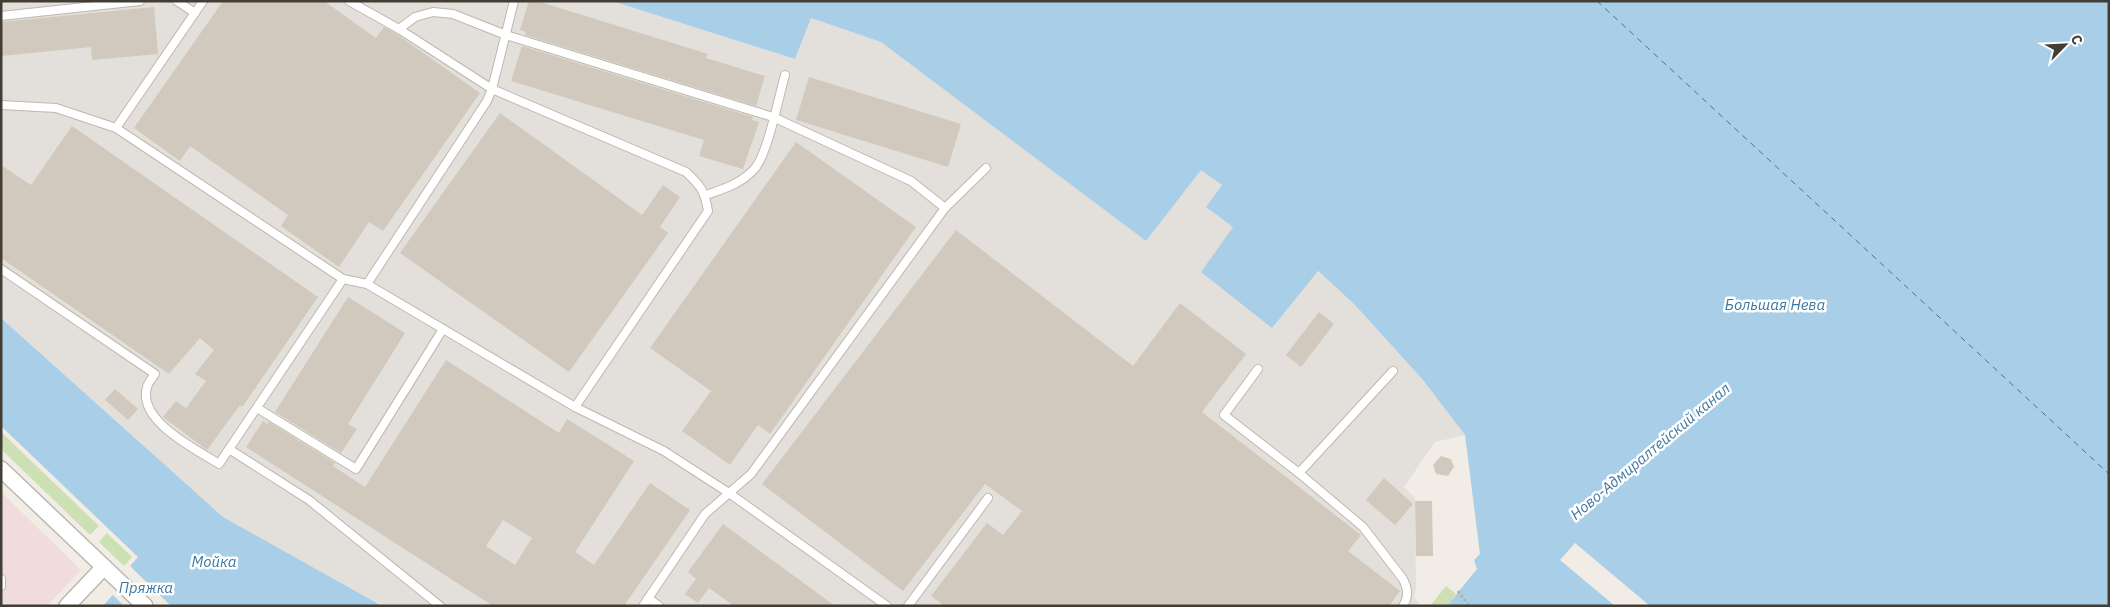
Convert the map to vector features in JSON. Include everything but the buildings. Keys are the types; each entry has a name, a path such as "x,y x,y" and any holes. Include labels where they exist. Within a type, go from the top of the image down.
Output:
{"street":[{"path":"1,469 145,606"},
{"path":"68,606 104,567"}],"lane":[{"path":"1,16 140,1"},
{"path":"177,1 195,13"},
{"path":"116,128 203,1"},
{"path":"348,1 398,29 492,89 686,172 697,182 706,195 708,211 575,407"},
{"path":"367,284 487,101 492,89 514,1"},
{"path":"398,29 415,17 433,12 453,14 506,35 773,117 911,181 945,208"},
{"path":"706,195 732,186 756,166 763,153 785,75"},
{"path":"1,104 56,108 116,128 343,279 367,284 575,407 664,451 729,493 887,606"},
{"path":"643,606 706,514 751,474 945,208 986,168"},
{"path":"1,269 155,374 147,387 147,399 153,415 168,431 219,464 343,279"},
{"path":"257,408 356,469 444,329"},
{"path":"1258,369 1224,415 1299,473 1363,527 1408,588 1408,598 1403,606"},
{"path":"1299,473 1394,371"},
{"path":"229,448 309,500 440,606"},
{"path":"908,606 988,498"},
{"path":"1,578 1,586"},
{"path":"648,598 659,606"}],"path":[{"path":"1458,591 1469,606"}],"shaded area":[{"path":"1,1 612,1 795,59 811,18 881,42 1146,241 1201,169 1222,185 1206,207 1233,227 1202,271 1317,271 1355,305 1423,380 1465,435 1435,442 1404,487 1415,498 1416,588 1414,597 1421,606 382,606 223,517 1,318"},
{"path":"1,492 81,570 47,606 1,606"}],"green space":[{"path":"1,432 99,526 90,535 1,449"},
{"path":"107,533 132,557 124,566 99,542"},
{"path":"1446,586 1456,594 1447,606 1430,606"}],"water":[{"name":"Большая Нева","path":"612,1 2109,1 2109,606 1447,606 1477,569 1474,560 1480,554 1465,435 1423,380 1355,305 1318,271 1272,328 1201,272 1233,227 1206,207 1222,185 1201,170 1146,241 881,42 811,18 795,59"},
{"name":"Мойка","path":"1,318 223,517 382,606 103,606 134,571 130,566 138,557 1,426"}],"pier":[{"path":"1575,543 1650,606 1615,606 1560,560"},
{"path":"130,566 171,606 124,606 111,593 131,571 128,568"}],"ferry route":[{"path":"1597,1 2109,474"}],"water label":[{"name":"Ново-Адмиралтейский канал","path":"1650,451"},
{"name":"Пряжка","path":"146,587"}]}
